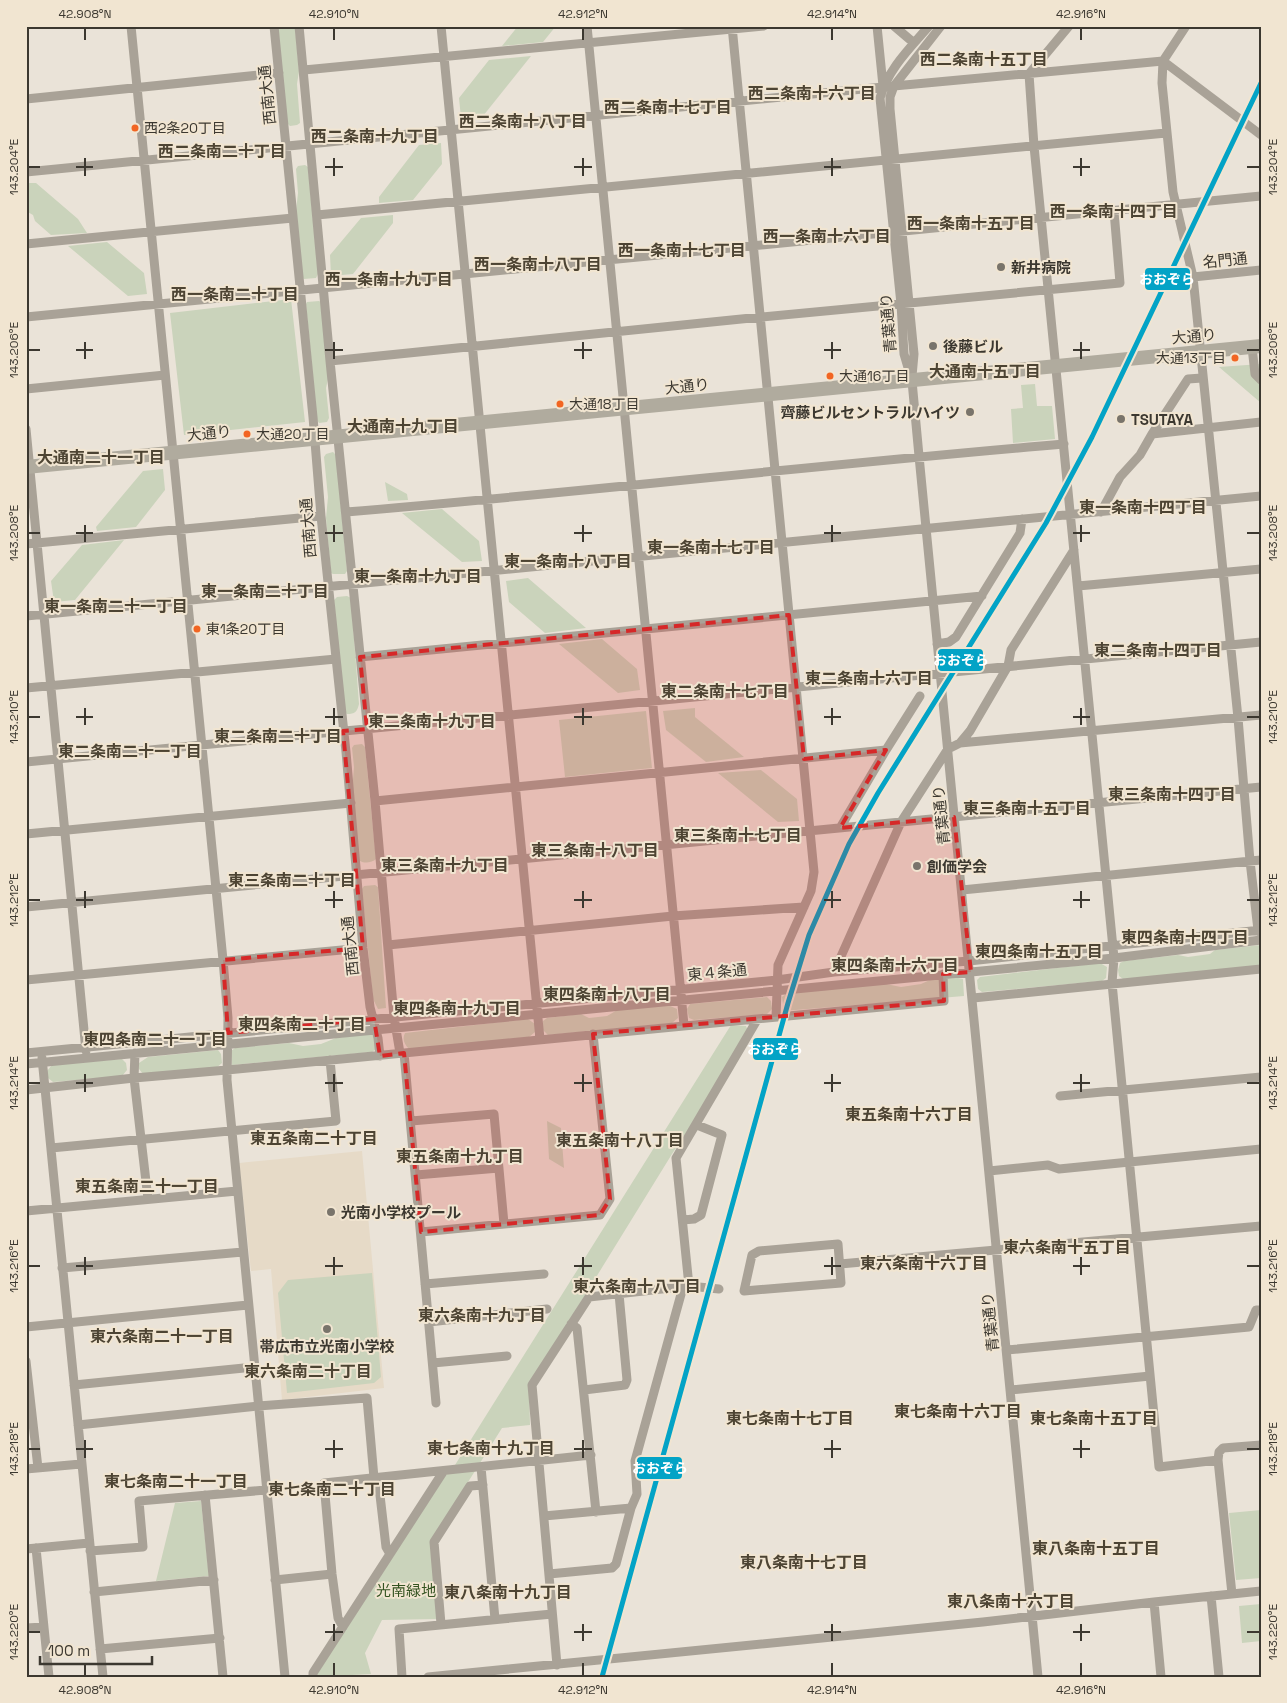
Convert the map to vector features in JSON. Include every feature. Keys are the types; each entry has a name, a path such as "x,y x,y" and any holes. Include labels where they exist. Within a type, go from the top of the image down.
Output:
{"highway":[{"name":"大通り","path":"28,467 1256,347"}],"street":[{"path":"131,26 223,960 228,1018 227,1070 232,1130 285,1677"},
{"name":"西南大通","path":"274,26 321,516 351,803 363,948 372,1019 376,1030 380,1056"},
{"path":"299,26 330,361 375,801 394,1017 402,1053 416,1175 436,1403"},
{"path":"441,26 540,1039"},
{"path":"587,26 684,1025"},
{"path":"304,70 764,26"},
{"path":"877,26 883,87"},
{"path":"894,26 914,43"},
{"name":"青葉通り","path":"929,26 892,70 883,87 880,98 891,160 905,304 904,354 912,381 954,817 971,972 996,1251 1038,1677"},
{"path":"891,160 890,97 894,86 940,26"},
{"path":"1069,26 1030,74 1034,146 1113,947 1112,984 1159,1467 1218,1460"},
{"path":"1186,26 1163,61 1162,83 1166,133 1175,205 1193,277 1238,718 1250,861 1260,931"},
{"path":"732,28 814,872 811,891 778,965 776,1017"},
{"path":"26,172 1163,61 1261,135"},
{"path":"26,99 279,73"},
{"path":"317,215 1166,133"},
{"path":"26,317 1261,196"},
{"path":"330,361 1120,283 1114,210"},
{"path":"26,244 293,218"},
{"name":"名門通","path":"1193,277 1261,270"},
{"path":"1256,347 1254,374 1261,380"},
{"path":"26,390 165,375"},
{"path":"1101,512 1120,477 1140,455 1188,379 1202,378"},
{"path":"1152,434 1261,422"},
{"path":"26,429 28,467 87,1058"},
{"path":"346,512 487,500 919,456 1064,444"},
{"path":"26,616 1261,496"},
{"path":"26,544 321,516"},
{"path":"937,644 949,642 956,637 1020,533 1022,519"},
{"path":"960,743 970,731 1008,666 1011,650 1074,550"},
{"path":"1078,586 1261,569"},
{"path":"360,657 982,596"},
{"path":"26,762 1261,642"},
{"path":"26,688 336,659"},
{"path":"840,828 920,696"},
{"path":"834,972 901,822 948,749 960,743 1261,715"},
{"path":"375,801 886,750"},
{"path":"26,907 1261,787"},
{"path":"26,834 351,803"},
{"path":"962,890 1261,860"},
{"path":"388,944 673,916 804,906"},
{"name":"東４条通","path":"26,1053 1260,931"},
{"name":"東４条通","path":"26,1064 1114,958 1261,940"},
{"path":"26,980 363,948"},
{"path":"973,998 1261,969"},
{"path":"26,1090 134,1078 944,1001 942,974"},
{"path":"549,1574 612,1568 616,1564 631,1508 637,1494 635,1461 686,1286 683,1220 676,1158 757,1020"},
{"path":"421,1232 600,1214 610,1199 593,1034"},
{"path":"42,1052 103,1677"},
{"path":"134,1053 134,1078 148,1200"},
{"path":"52,1148 336,1121 330,1060"},
{"path":"1060,1096 1261,1078"},
{"path":"410,1121 494,1114 504,1224"},
{"path":"683,1220 694,1219 701,1215 722,1135 697,1125"},
{"path":"989,1171 1048,1165 1059,1169 1261,1149"},
{"path":"416,1175 499,1168"},
{"path":"26,1211 238,1191"},
{"path":"840,1264 1261,1226"},
{"path":"838,1244 840,1264 841,1283 744,1291 752,1254 759,1251 838,1244"},
{"path":"62,1268 244,1252"},
{"path":"426,1284 544,1274"},
{"path":"557,1665 532,1385 589,1297 686,1286 719,1289"},
{"path":"584,1390 625,1385 627,1380 620,1294"},
{"path":"26,1327 248,1305"},
{"path":"429,1322 547,1309"},
{"path":"1007,1350 1249,1327 1256,1310 1261,1310"},
{"path":"572,1324 577,1328 596,1512"},
{"path":"433,1363 508,1356"},
{"path":"26,1361 38,1468"},
{"path":"74,1386 254,1367"},
{"path":"1011,1390 1150,1376"},
{"path":"78,1425 258,1406 366,1398 386,1547 390,1554"},
{"path":"1232,1594 1218,1460 1219,1452 1224,1448 1261,1445"},
{"path":"343,1628 338,1618 332,1574 324,1483 591,1455"},
{"path":"26,1469 81,1464"},
{"path":"481,1467 495,1619"},
{"path":"441,1624 434,1542 470,1486 469,1468"},
{"path":"313,1677 313,1673 443,1472"},
{"path":"470,1486 483,1485"},
{"path":"49,1677 44,1627 31,1549 143,1547 139,1501 266,1490"},
{"path":"205,1495 223,1677"},
{"path":"544,1516 631,1508"},
{"path":"275,1580 332,1574"},
{"path":"94,1592 214,1580"},
{"path":"428,1677 530,1672 557,1665 1032,1617 1261,1591"},
{"path":"1211,1596 1219,1677"},
{"path":"1154,1602 1161,1677"},
{"path":"402,1677 399,1629 552,1614"},
{"path":"26,1628 44,1627"},
{"path":"100,1649 220,1638"}],"highlighted area":[{"path":"789,615 804,759 886,750 840,828 954,817 971,972 943,974 944,1001 593,1034 610,1199 600,1215 421,1232 404,1053 380,1056 374,1019 228,1033 223,960 363,948 343,731 367,729 360,657"}],"shaded area":[{"name":"帯広市立光南小学校","path":"362,1151 384,1388 282,1400 271,1269 251,1271 239,1163"}],"green space":[{"path":"278,26 295,26 299,71 297,84 300,123 297,125 290,126 287,123"},
{"path":"518,26 556,26 543,42 502,46"},
{"path":"531,56 483,116 461,118 459,98 489,60"},
{"path":"441,143 442,164 413,200 379,203 379,197 419,145"},
{"path":"305,165 308,167 318,274 316,278 304,279 302,277 296,211 298,193 296,169 298,166"},
{"path":"26,183 36,183 78,219 87,233 51,235 35,221 33,215 26,211"},
{"path":"393,215 393,223 353,274 331,276 330,255 361,218"},
{"path":"107,242 144,273 147,294 128,296 68,246"},
{"path":"291,299 305,422 184,435 170,313"},
{"path":"319,301 322,303 329,418 327,422 319,423 317,420 306,304 307,302"},
{"path":"1261,364 1261,403 1219,367"},
{"path":"1035,384 1037,406 1052,406 1055,439 1013,443 1011,409 1023,408 1021,385"},
{"path":"333,452 336,455 347,571 345,574 331,573 326,518 328,497 324,457 326,454"},
{"path":"163,469 165,490 136,527 97,531 96,527 143,471"},
{"path":"385,482 407,494 408,500 388,501"},
{"path":"442,509 479,541 482,561 462,562 402,513"},
{"path":"124,540 75,600 54,602 51,581 82,545"},
{"path":"528,578 586,628 545,633 509,602 506,581"},
{"path":"347,596 351,598 359,704 352,714 347,714 344,711 334,600 337,597"},
{"path":"602,639 637,669 640,690 618,693 559,644"},
{"path":"695,708 695,717 744,757 706,762 666,730 663,711"},
{"path":"646,711 652,768 565,777 559,720"},
{"path":"362,744 365,747 376,859 368,862 359,860 352,791 354,767 352,748 354,745"},
{"path":"761,770 797,799 799,821 778,822 718,773"},
{"path":"375,885 378,887 386,1008 378,1009 373,999 362,889 364,886"},
{"path":"1261,945 1261,966 1123,979 1119,976 1120,963 1124,961 1178,955 1188,957 1210,954 1215,950"},
{"path":"1100,963 1107,967 1106,978 1102,981 982,992 978,989 977,980 980,977"},
{"path":"932,979 963,979 964,996 784,1011 782,997 787,993 881,983 901,987 921,984"},
{"path":"767,997 771,1001 772,1009 767,1014 694,1020 689,1018 687,1009 690,1004"},
{"path":"668,1005 677,1009 678,1018 672,1023 548,1035 543,1030 543,1021 547,1018 581,1014 589,1018 607,1016 619,1009"},
{"path":"528,1019 535,1024 535,1032 529,1037 409,1049 404,1039 405,1033"},
{"name":"光南緑地","path":"731,1025 746,1026 748,1031 529,1386 530,1425 502,1428 431,1541 438,1619 382,1620 365,1653 371,1674 315,1677 445,1476 455,1465"},
{"path":"370,1034 374,1036 376,1049 372,1052 232,1065 231,1051 235,1048 289,1043 303,1046 321,1044 336,1038"},
{"path":"218,1050 221,1054 222,1063 215,1069 143,1074 139,1069 139,1063 148,1057"},
{"path":"122,1059 126,1063 127,1070 122,1076 53,1082 48,1078 47,1071 52,1065"},
{"path":"547,1121 561,1128 564,1168 549,1159"},
{"path":"372,1273 381,1377 374,1383 287,1393 278,1293 288,1280"},
{"path":"201,1501 209,1576 156,1581 175,1503"},
{"path":"1261,1510 1261,1578 1236,1580 1229,1513"},
{"path":"1261,1604 1261,1641 1242,1643 1239,1606"}],"transit line":[{"name":"おおぞら","path":"602,1677 788,1003 809,935 849,844 878,793 1046,523 1092,437 1261,83"}],"place":[{"name":"西2条20丁目","path":"135,128"},
{"name":"新井病院","path":"1001,267"},
{"name":"後藤ビル","path":"933,346"},
{"name":"大通13丁目","path":"1235,358"},
{"name":"大通16丁目","path":"830,376"},
{"name":"大通18丁目","path":"560,404"},
{"name":"齊藤ビルセントラルハイツ","path":"970,412"},
{"name":"TSUTAYA","path":"1121,419"},
{"name":"大通20丁目","path":"247,434"},
{"name":"東1条20丁目","path":"197,629"},
{"name":"創価学会","path":"917,866"},
{"name":"光南小学校プール","path":"331,1212"},
{"name":"帯広市立光南小学校","path":"327,1329"}],"district":[{"name":"西二条南十五丁目","path":"984,59"},
{"name":"西二条南十六丁目","path":"812,93"},
{"name":"西二条南十七丁目","path":"668,107"},
{"name":"西二条南十八丁目","path":"523,121"},
{"name":"西二条南十九丁目","path":"375,136"},
{"name":"西二条南二十丁目","path":"222,151"},
{"name":"西一条南十四丁目","path":"1114,211"},
{"name":"西一条南十五丁目","path":"971,223"},
{"name":"西一条南十六丁目","path":"827,236"},
{"name":"西一条南十七丁目","path":"682,250"},
{"name":"西一条南十八丁目","path":"538,264"},
{"name":"西一条南十九丁目","path":"389,279"},
{"name":"西一条南二十丁目","path":"235,294"},
{"name":"大通南十五丁目","path":"985,371"},
{"name":"大通南十九丁目","path":"403,426"},
{"name":"大通南二十一丁目","path":"101,457"},
{"name":"東一条南十四丁目","path":"1143,507"},
{"name":"東一条南十七丁目","path":"711,547"},
{"name":"東一条南十八丁目","path":"568,561"},
{"name":"東一条南十九丁目","path":"418,576"},
{"name":"東一条南二十丁目","path":"265,591"},
{"name":"東一条南二十一丁目","path":"116,606"},
{"name":"東二条南十四丁目","path":"1158,650"},
{"name":"東二条南十六丁目","path":"869,678"},
{"name":"東二条南十七丁目","path":"725,691"},
{"name":"東二条南十九丁目","path":"432,721"},
{"name":"東二条南二十丁目","path":"278,736"},
{"name":"東二条南二十一丁目","path":"130,751"},
{"name":"東三条南十四丁目","path":"1172,794"},
{"name":"東三条南十五丁目","path":"1027,808"},
{"name":"東三条南十七丁目","path":"738,835"},
{"name":"東三条南十八丁目","path":"595,850"},
{"name":"東三条南十九丁目","path":"445,865"},
{"name":"東三条南二十丁目","path":"292,880"},
{"name":"東四条南十四丁目","path":"1185,937"},
{"name":"東四条南十五丁目","path":"1039,951"},
{"name":"東四条南十六丁目","path":"895,965"},
{"name":"東四条南十八丁目","path":"607,994"},
{"name":"東四条南十九丁目","path":"457,1008"},
{"name":"東四条南二十丁目","path":"302,1024"},
{"name":"東四条南二十一丁目","path":"155,1039"},
{"name":"東五条南十六丁目","path":"909,1114"},
{"name":"東五条南二十丁目","path":"314,1138"},
{"name":"東五条南十八丁目","path":"620,1140"},
{"name":"東五条南十九丁目","path":"460,1156"},
{"name":"東五条南二十一丁目","path":"147,1186"},
{"name":"東六条南十五丁目","path":"1067,1247"},
{"name":"東六条南十六丁目","path":"924,1263"},
{"name":"東六条南十八丁目","path":"637,1286"},
{"name":"東六条南十九丁目","path":"482,1315"},
{"name":"東六条南二十一丁目","path":"162,1336"},
{"name":"東六条南二十丁目","path":"308,1371"},
{"name":"東七条南十六丁目","path":"958,1411"},
{"name":"東七条南十七丁目","path":"790,1418"},
{"name":"東七条南十五丁目","path":"1094,1418"},
{"name":"東七条南十九丁目","path":"491,1448"},
{"name":"東七条南二十一丁目","path":"176,1481"},
{"name":"東七条南二十丁目","path":"332,1489"},
{"name":"東八条南十五丁目","path":"1096,1548"},
{"name":"東八条南十七丁目","path":"804,1562"},
{"name":"東八条南十九丁目","path":"508,1592"},
{"name":"東八条南十六丁目","path":"1011,1601"}]}
